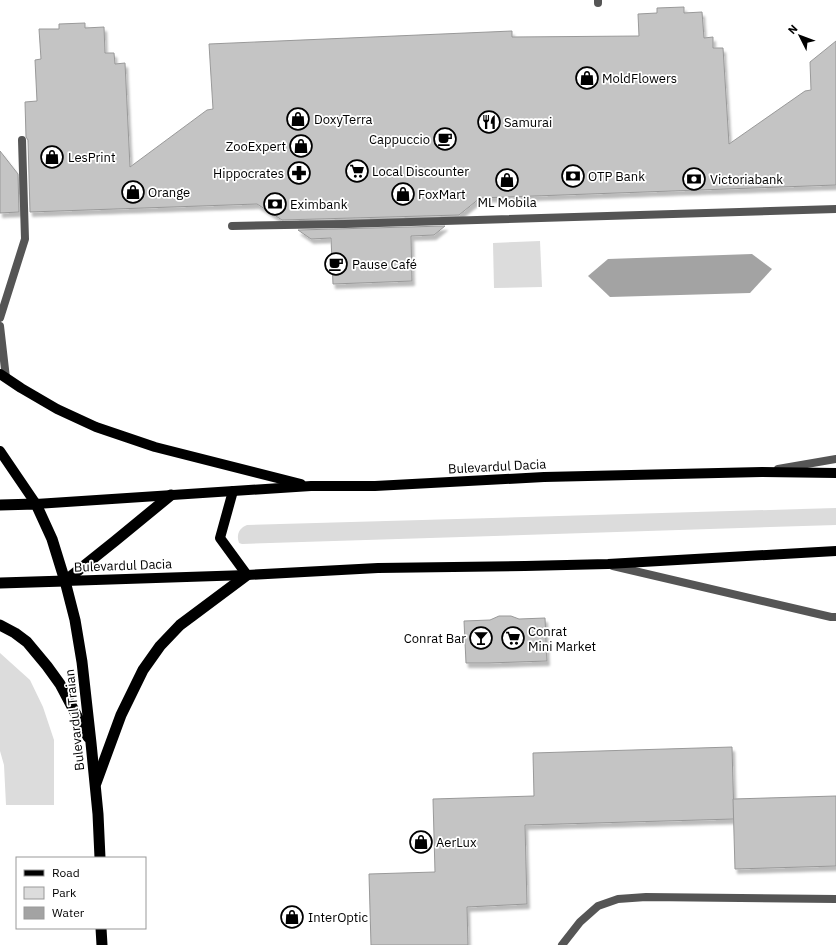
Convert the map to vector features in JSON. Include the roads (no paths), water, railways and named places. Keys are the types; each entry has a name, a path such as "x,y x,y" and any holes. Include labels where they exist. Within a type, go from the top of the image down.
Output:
{"highway":[{"path":"65,581 171,495"},
{"name":"Bulevardul Dacia","path":"0,505 36,504"},
{"name":"Bulevardul Traian","path":"36,504 52,539 75,620 82,662 91,743 98,814 100,857"},
{"path":"95,785 121,714 144,670 160,646 180,625 247,575"},
{"name":"Bulevardul Dacia","path":"0,583 65,581"},
{"path":"0,625 15,633 27,642 47,666 60,684 91,743"},
{"path":"101,929 102,945"}],"main road":[{"path":"3,376 57,408 96,427 155,447 311,486"},
{"path":"0,451 36,504"},
{"name":"Bulevardul Dacia","path":"36,504 311,486 375,486 544,478 762,472 836,473"},
{"path":"233,491 220,538 247,575"},
{"name":"Bulevardul Dacia","path":"65,581 247,575 378,568 608,564 836,551"}],"street":[{"path":"0,318 25,239 22,140"},
{"path":"232,226 836,209"},
{"path":"0,326 3,376"},
{"name":"Bulevardul Dacia","path":"762,472 836,459"},
{"name":"Bulevardul Dacia","path":"608,564 831,618 836,617"},
{"path":"562,945 580,922 598,906 618,899 646,897 836,898"}],"water":[{"path":"752,254 772,269 750,293 610,297 588,276 608,259"}],"place":[{"name":"MoldFlowers","path":"587,78"},
{"name":"DoxyTerra","path":"298,119"},
{"name":"Samurai","path":"489,122"},
{"name":"Cappuccio","path":"445,139"},
{"name":"ZooExpert","path":"301,146"},
{"name":"LesPrint","path":"52,157"},
{"name":"Local Discounter","path":"357,171"},
{"name":"Hippocrates","path":"299,173"},
{"name":"OTP Bank","path":"573,176"},
{"name":"Victoriabank","path":"694,179"},
{"name":"ML Mobila","path":"507,180"},
{"name":"Orange","path":"133,192"},
{"name":"FoxMart","path":"403,194"},
{"name":"Eximbank","path":"275,204"},
{"name":"Pause Café","path":"336,264"},
{"name":"Conrat Bar","path":"481,638"},
{"name":"Conrat Mini Market","path":"513,638"},
{"name":"AerLux","path":"421,842"},
{"name":"InterOptic","path":"292,917"}]}
